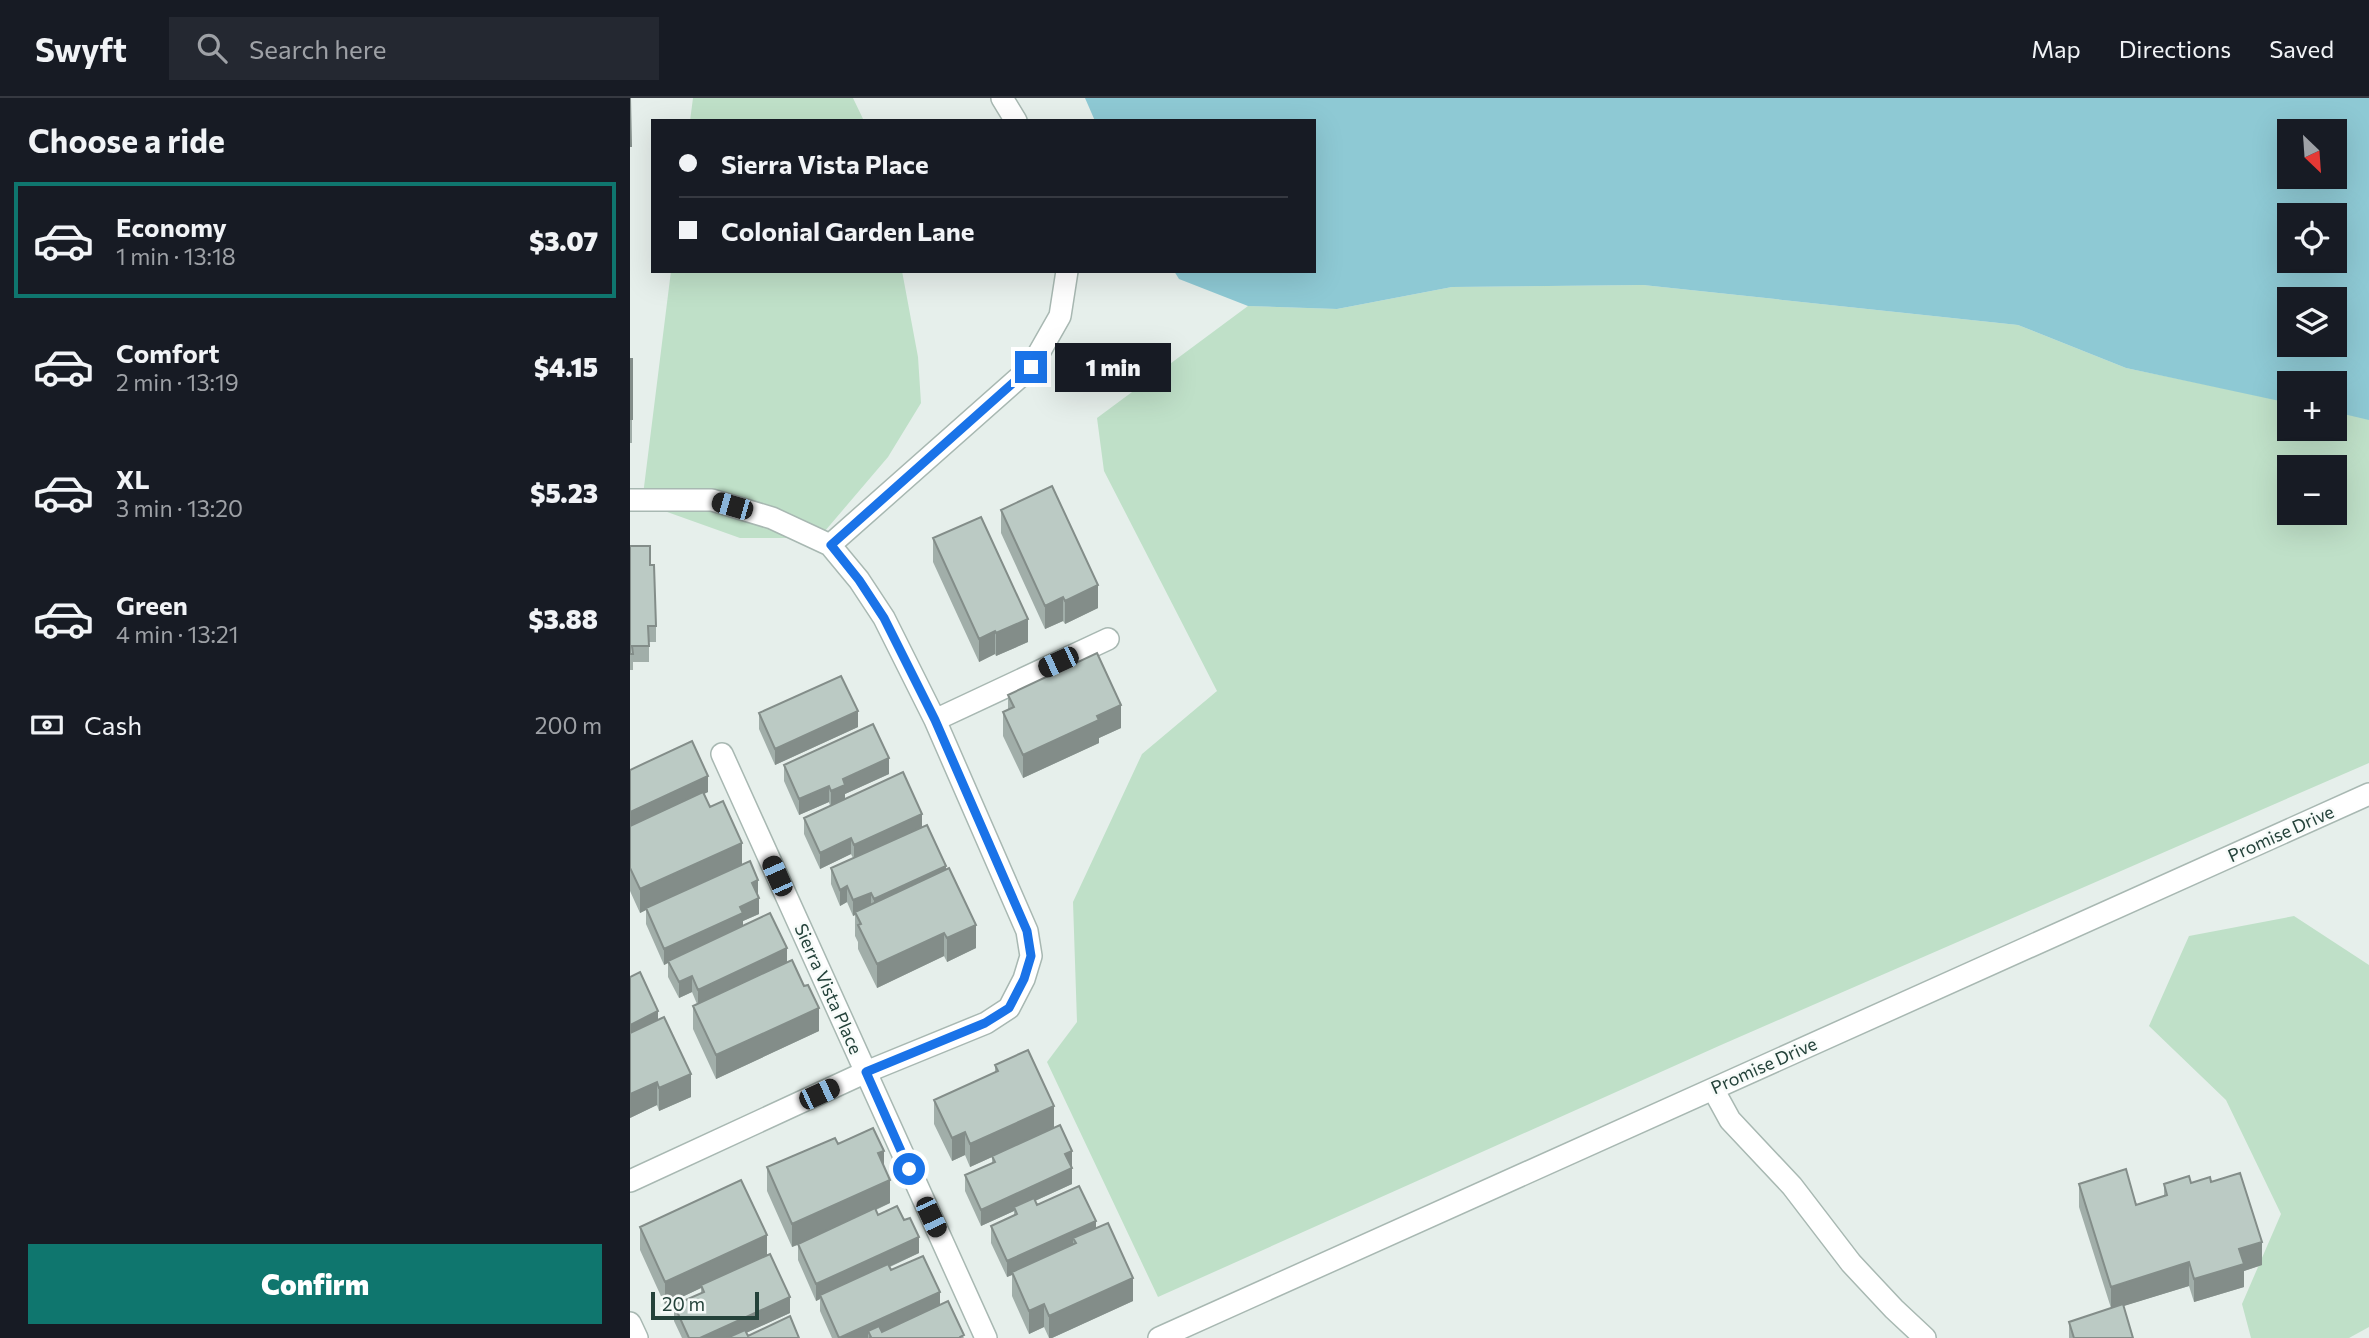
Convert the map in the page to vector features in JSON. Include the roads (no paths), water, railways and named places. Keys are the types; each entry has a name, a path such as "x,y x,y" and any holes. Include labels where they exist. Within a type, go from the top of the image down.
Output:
{"street":[{"path":"1002,98 1015,119"},
{"path":"831,545 1031,367 1060,316 1067,273"},
{"path":"630,500 712,500 772,518 831,545 884,618 935,720 1027,931 1031,956 1024,979 1009,1008 985,1023 866,1072 630,1181"},
{"path":"935,720 1108,639"},
{"name":"Sierra Vista Place","path":"722,754 986,1338"},
{"name":"Promise Drive","path":"1159,1338 2369,794"},
{"path":"1713,1089 1730,1120 1792,1186 1851,1263 1925,1338"},
{"path":"630,1323 637,1338"}],"water":[{"path":"1085,98 2369,98 2369,420 2347,415 2347,371 2277,371 2277,400 2126,368 2018,325 1643,285 1452,287 1337,309 1248,306 1179,279 1175,273 1316,273 1316,119 1094,119"}]}
